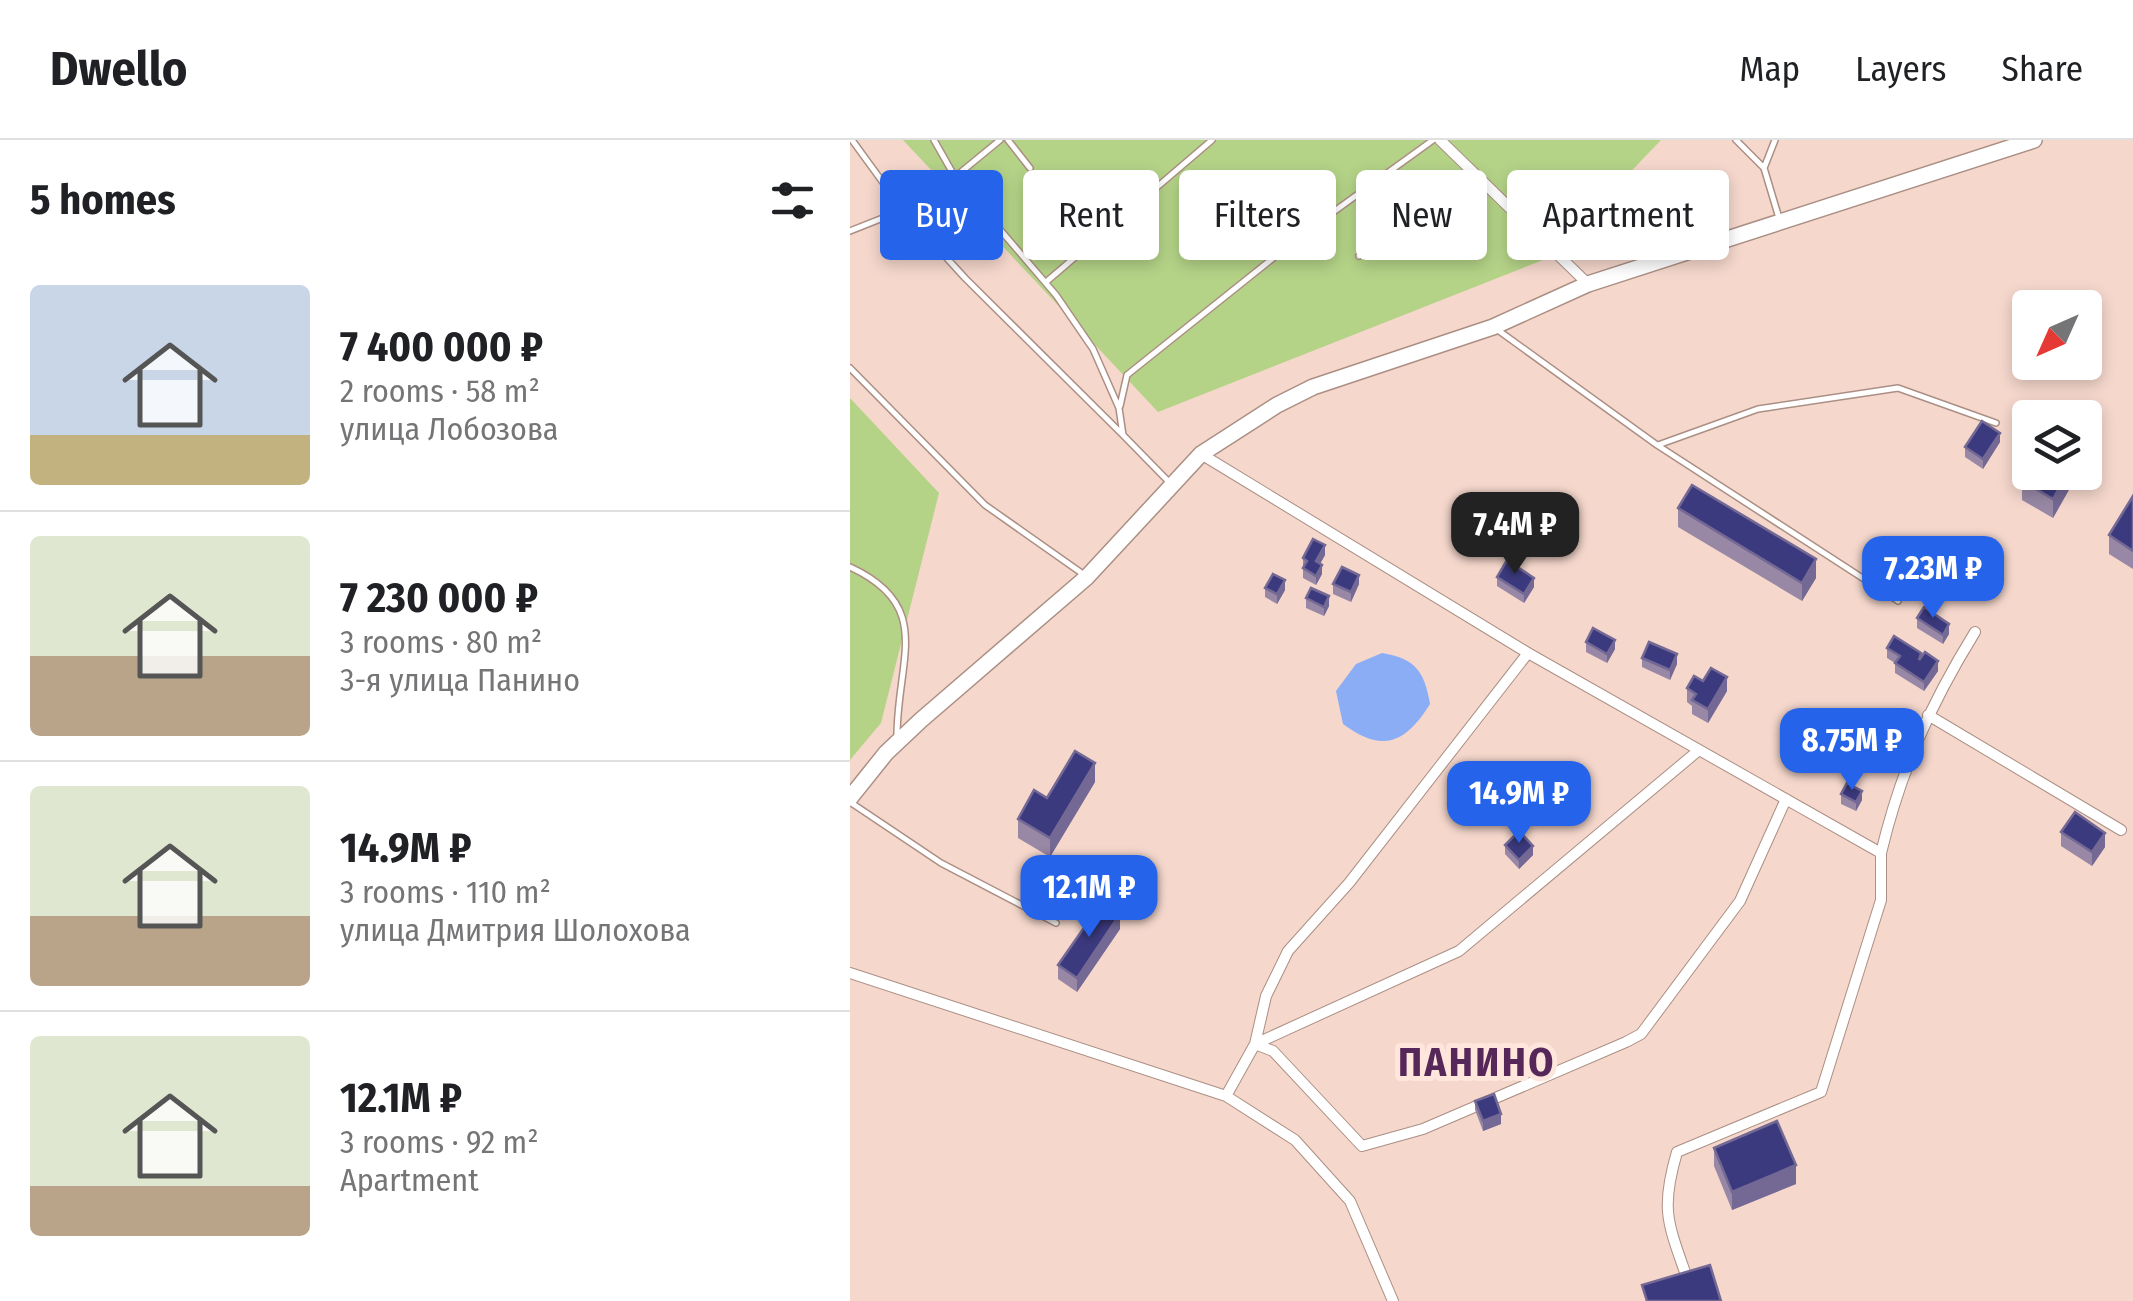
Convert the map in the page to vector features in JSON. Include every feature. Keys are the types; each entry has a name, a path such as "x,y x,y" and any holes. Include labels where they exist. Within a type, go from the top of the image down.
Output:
{"main road":[{"path":"850,800 897,744 1087,578 1201,454 1245,423 1313,387 1493,327 1588,284 1779,219 2034,140"}],"street":[{"path":"1436,140 1470,170"},
{"path":"1487,186 1588,284"},
{"path":"1201,454 1528,653 1881,853"},
{"path":"1687,1278 1668,1222 1664,1195 1677,1152 1821,1092 1881,900 1881,853 1898,781 1928,715 1975,632"},
{"path":"1226,1096 1255,1044 1266,996 1288,952 1349,884 1528,653"},
{"path":"1928,715 2121,830"},
{"path":"1255,1044 1459,951 1699,750"},
{"path":"1255,1044 1273,1051 1362,1146 1423,1128 1626,1042 1640,1034 1740,902 1786,799"},
{"path":"850,972 1226,1096 1295,1140 1350,1202 1393,1301"}],"lane":[{"path":"852,140 880,178"},
{"path":"934,140 950,170"},
{"path":"963,170 1000,140"},
{"path":"1008,140 1030,168"},
{"path":"1046,282 1212,140"},
{"path":"1119,408 1128,375 1307,230 1436,140"},
{"path":"1736,140 1764,168 1779,219"},
{"path":"1764,168 1775,140"},
{"path":"850,230 880,219"},
{"path":"1003,233 1046,282 1093,348 1119,408 1123,435"},
{"path":"949,260 1171,484"},
{"path":"1493,327 1657,445 1898,601"},
{"path":"850,368 985,505 1087,578"},
{"path":"1657,445 1758,408 1898,388 1996,423"},
{"path":"850,567 888,588 903,608 906,633 897,744"},
{"path":"850,800 941,864 1056,923"}],"green space":[{"path":"903,140 1661,140 1632,170 1507,170 1507,260 1543,260 1158,412 1003,247 1003,170 931,170"},
{"path":"850,398 939,493 881,723 850,760"}],"water":[{"path":"1382,653 1416,668 1430,704 1402,736 1381,741 1343,724 1336,691 1356,664"}],"building":[{"path":"1982,421 2000,433 1983,459 1965,447"},
{"path":"1692,485 1816,559 1802,583 1678,508"},
{"path":"2038,490 2058,490 2053,499"},
{"path":"2133,496 2133,551 2109,535"},
{"path":"1313,539 1325,545 1316,561 1322,565 1316,576 1303,568 1307,561 1303,558"},
{"path":"1507,560 1534,578 1524,594 1497,577"},
{"path":"1342,567 1359,575 1351,592 1333,584"},
{"path":"1273,574 1285,580 1277,594 1265,588"},
{"path":"1311,588 1329,596 1324,607 1306,598"},
{"path":"1924,607 1949,624 1943,635 1917,618"},
{"path":"1593,628 1615,640 1607,654 1586,642"},
{"path":"1894,636 1921,653 1919,660 1925,652 1938,661 1924,682 1895,663 1900,656 1887,648"},
{"path":"1649,642 1677,654 1670,670 1642,658"},
{"path":"1711,668 1727,677 1708,709 1692,700 1696,694 1687,688 1694,676 1703,681"},
{"path":"1075,751 1095,763 1050,838 1018,819 1034,790 1047,798"},
{"path":"1847,783 1862,791 1856,802 1841,794"},
{"path":"2075,812 2105,833 2092,852 2061,832"},
{"path":"1519,831 1533,846 1519,860 1505,845"},
{"path":"1102,902 1120,914 1077,978 1058,965"},
{"path":"1494,1094 1501,1114 1483,1121 1475,1101"},
{"path":"1777,1121 1796,1165 1732,1192 1714,1148"},
{"path":"1710,1265 1721,1301 1647,1301 1642,1285"}],"district":[{"name":"ПАНИНО","path":"1477,1063"}]}
